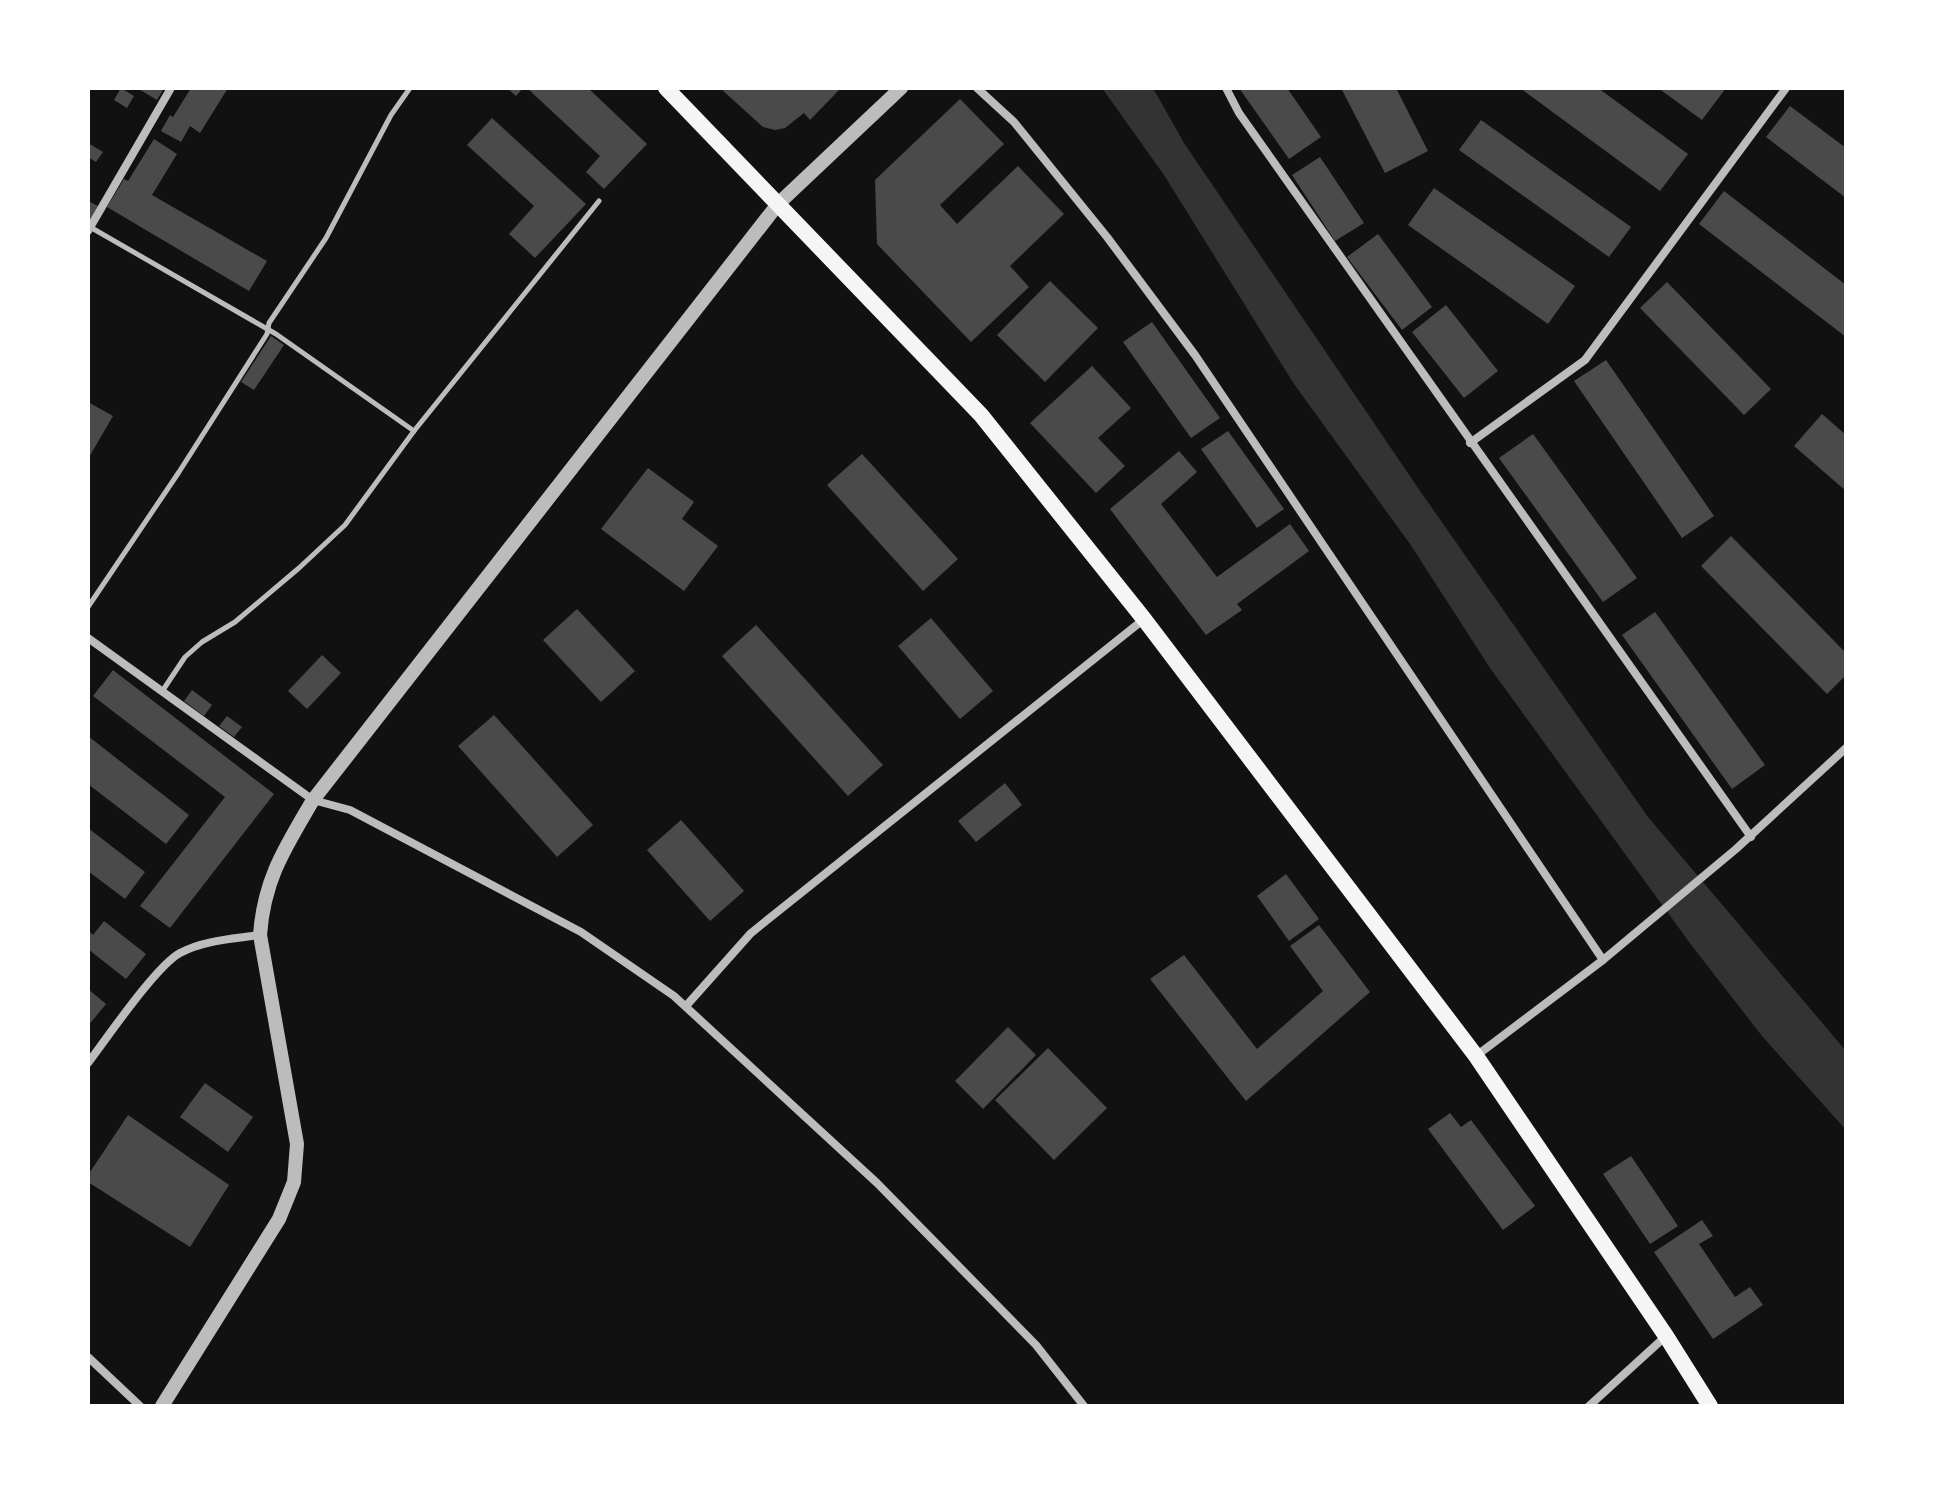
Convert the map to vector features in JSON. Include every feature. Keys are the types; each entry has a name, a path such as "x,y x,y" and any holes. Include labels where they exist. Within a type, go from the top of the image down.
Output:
{"main road":[{"path":"666,88 981,415 1144,619 1476,1056 1710,1406"}],"street":[{"path":"89,229 171,88"},
{"path":"162,1406 279,1219 294,1182 297,1144 260,935 262,905 276,864 313,800 778,204 901,88"},
{"path":"977,88 1014,122 1107,237 1195,355 1603,960"},
{"path":"1226,88 1239,113 1470,443 1751,837"},
{"path":"1470,443 1585,360 1786,88"},
{"path":"686,1006 751,933 1144,619"},
{"path":"88,638 313,800 350,810 581,932 686,1006 877,1183 1036,1345 1084,1406"},
{"path":"1476,1056 1603,960 1751,837 1846,748"},
{"path":"88,1063 178,953 207,943 260,935"},
{"path":"1589,1406 1666,1336"},
{"path":"88,1357 140,1406"}],"lane":[{"path":"88,607 179,472 268,330 269,323 326,238 391,115 410,88"},
{"path":"163,690 185,657 202,642 235,622 345,525 414,431 599,201"},
{"path":"89,229 268,330 414,431"}],"shaded area":[{"path":"1102,88 1153,88 1184,143 1418,488 1648,817 1846,1051 1846,1130 1762,1036 1692,946 1490,668 1410,544 1294,384 1164,175"}],"building":[{"path":"121,88 134,96 127,108 114,100"},
{"path":"137,88 164,88 157,100"},
{"path":"191,88 228,88 200,133 190,126 181,142 161,131"},
{"path":"507,88 523,88 516,96"},
{"path":"527,88 588,88 647,144 604,189 586,172 600,156"},
{"path":"720,88 841,88 810,120 804,113 785,128 775,130 763,127"},
{"path":"1239,88 1287,88 1321,137 1289,159"},
{"path":"1341,88 1396,88 1428,151 1385,173"},
{"path":"1520,88 1598,88 1688,154 1660,191"},
{"path":"1658,88 1726,88 1702,120"},
{"path":"960,99 1004,144 940,205 957,224 1018,166 1064,214 1010,266 1029,287 971,342 877,244 875,180"},
{"path":"1790,106 1846,148 1846,198 1766,137"},
{"path":"492,118 586,204 535,258 509,234 534,206 467,145"},
{"path":"1481,120 1631,227 1609,257 1459,150"},
{"path":"154,139 177,154 152,195 267,261 249,291 107,207 124,179 128,181"},
{"path":"88,143 103,152 96,162 88,157"},
{"path":"1320,157 1364,223 1335,241 1292,175"},
{"path":"1434,188 1575,286 1548,324 1408,225"},
{"path":"1724,191 1846,285 1846,337 1699,224"},
{"path":"88,201 98,206 88,224"},
{"path":"1378,234 1432,307 1402,330 1347,257"},
{"path":"1050,281 1098,328 1045,382 997,335"},
{"path":"1667,282 1771,389 1744,415 1640,308"},
{"path":"1446,305 1498,371 1464,398 1412,332"},
{"path":"1152,322 1220,418 1191,438 1123,342"},
{"path":"271,336 284,345 254,390 241,382"},
{"path":"1606,360 1714,516 1682,538 1574,381"},
{"path":"1092,366 1131,408 1098,438 1125,466 1096,493 1030,423"},
{"path":"88,402 113,416 88,459"},
{"path":"1822,414 1846,435 1846,491 1794,446"},
{"path":"1228,431 1284,509 1257,528 1201,449"},
{"path":"1533,434 1637,578 1603,602 1499,458"},
{"path":"1179,451 1197,472 1161,504 1217,577 1290,524 1309,551 1237,604 1242,610 1206,635 1110,509"},
{"path":"862,454 958,559 923,591 827,485"},
{"path":"648,468 694,502 682,519 718,546 684,591 601,529"},
{"path":"1731,536 1846,653 1846,675 1827,694 1701,566"},
{"path":"577,609 635,671 601,702 543,640"},
{"path":"1655,612 1765,765 1732,789 1622,635"},
{"path":"931,618 993,691 960,719 898,646"},
{"path":"756,625 883,765 848,796 722,656"},
{"path":"322,655 341,673 307,709 288,691"},
{"path":"113,670 274,794 170,928 140,906 225,797 93,696"},
{"path":"192,690 212,705 204,716 184,701"},
{"path":"494,715 593,825 557,857 458,746"},
{"path":"227,716 242,727 234,737 219,726"},
{"path":"88,736 189,815 166,844 88,784"},
{"path":"1005,783 1022,805 976,842 958,821"},
{"path":"681,820 744,891 710,921 647,850"},
{"path":"88,828 145,872 125,899 88,871"},
{"path":"1286,874 1319,919 1289,941 1257,896"},
{"path":"104,921 146,954 126,979 88,949 88,930 93,935"},
{"path":"1319,925 1370,992 1246,1101 1150,979 1184,955 1257,1049 1323,991 1290,946"},
{"path":"88,989 106,1004 88,1026"},
{"path":"1008,1027 1036,1055 983,1109 955,1081"},
{"path":"1048,1048 1107,1108 1054,1160 995,1100"},
{"path":"205,1083 253,1117 228,1152 180,1117"},
{"path":"1450,1113 1461,1127 1471,1120 1535,1206 1503,1230 1428,1129"},
{"path":"128,1115 229,1185 190,1247 88,1182 88,1175"},
{"path":"1631,1156 1678,1226 1650,1244 1603,1174"},
{"path":"1702,1220 1713,1236 1699,1244 1735,1297 1750,1287 1763,1305 1713,1339 1654,1252"}]}
